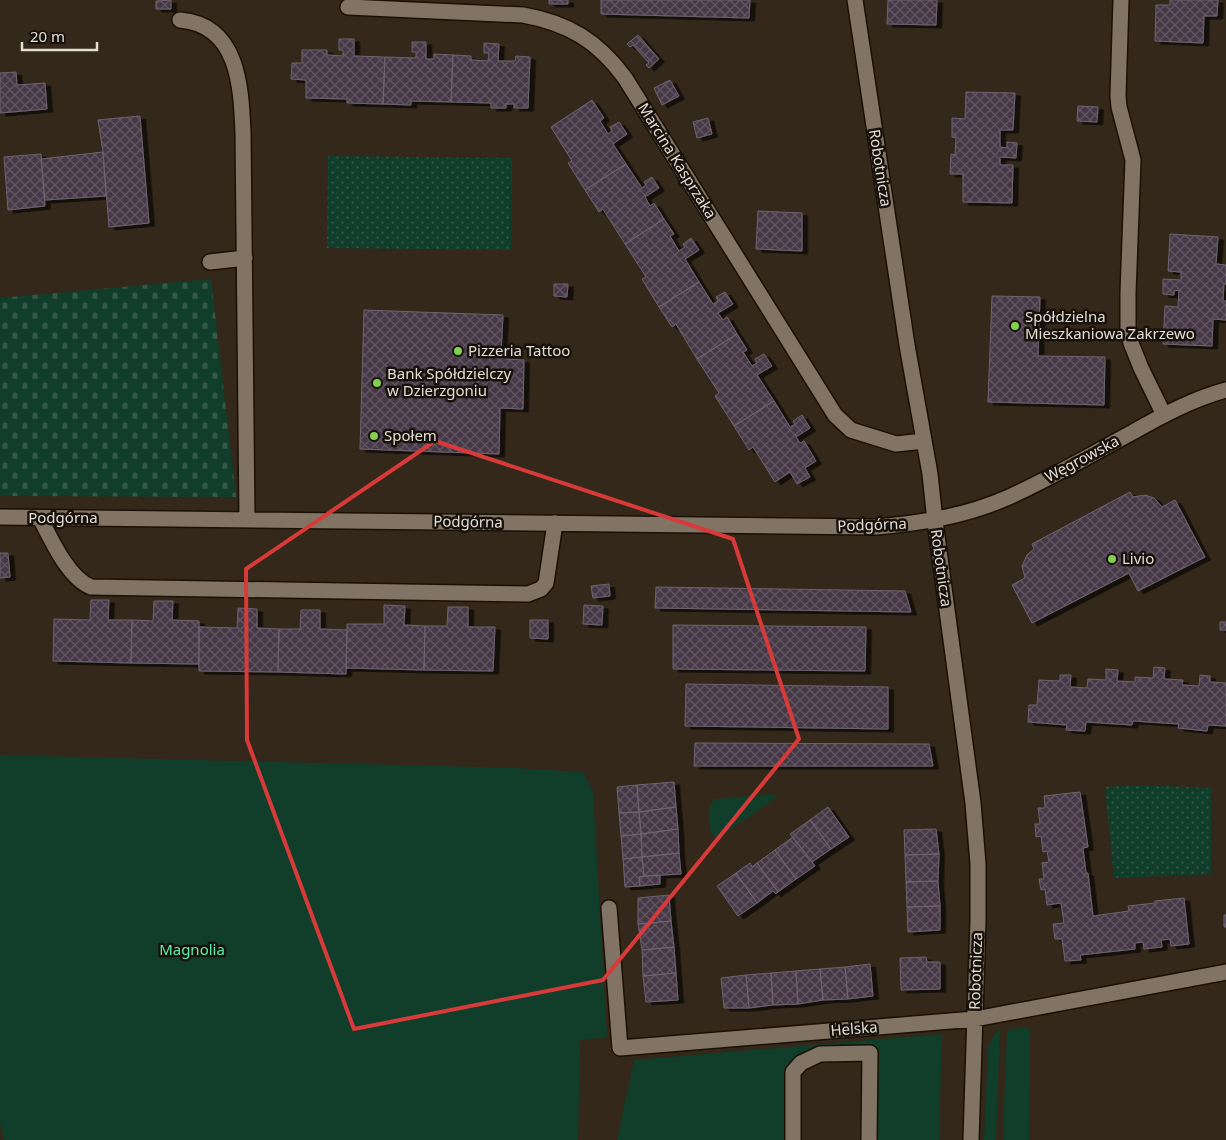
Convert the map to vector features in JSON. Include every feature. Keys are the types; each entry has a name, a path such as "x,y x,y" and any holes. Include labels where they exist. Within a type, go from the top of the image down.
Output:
{"street":[{"name":"Robotnicza","path":"855,0 907,346 930,474 973,803 978,890 971,1140"},
{"path":"1121,0 1118,101 1134,160 1128,331 1141,368 1164,415"},
{"name":"Marcina Kasprzaka","path":"348,7 523,15 564,26 589,42 616,65 625,78 835,414 851,430 896,444 924,440"},
{"path":"180,20 191,21 209,28 224,43 231,56 240,92 245,258 247,520"},
{"path":"210,262 245,258"},
{"name":"Węgrowska","path":"935,520 963,513 1010,497 1164,415 1193,401 1226,390"},
{"name":"Podgórna","path":"0,517 876,527 935,520"},
{"path":"40,518 72,573 83,584 91,587 528,594 541,589 546,583 555,523"},
{"name":"Helska","path":"609,908 620,1048 974,1019 1226,972"},
{"path":"793,1140 793,1072 801,1063 820,1054 870,1053 869,1140"}],"highlighted area":[{"path":"435,441 733,539 799,739 603,980 354,1029 247,740 246,569"}],"green space":[{"path":"328,156 512,158 511,250 327,248"},
{"path":"211,279 236,497 0,496 0,298"},
{"name":"Magnolia","path":"0,755 515,768 583,772 593,791 607,1037 580,1040 578,1140 4,1140 0,1123"},
{"path":"1139,785 1211,788 1211,874 1114,878 1105,787"},
{"path":"773,794 775,796 774,799 723,835 713,836 710,827 709,811 715,799"},
{"path":"1027,1027 1030,1031 1029,1140 1003,1140 1007,1030"},
{"path":"1000,1028 996,1140 984,1140 988,1049 992,1038"},
{"path":"942,1034 939,1140 869,1140 870,1054 801,1063 793,1140 617,1140 634,1060"}],"building":[{"path":"171,0 171,9 156,9 156,1"},
{"path":"549,0 568,0 568,4 549,4"},
{"path":"601,0 750,0 749,18 601,14"},
{"path":"888,0 937,0 936,25 887,24"},
{"path":"1170,0 1218,0 1217,16 1204,16 1203,43 1155,41 1156,5 1170,5"},
{"path":"638,35 659,59 649,68 646,65 649,63 633,45 630,47 627,44"},
{"path":"339,39 354,39 354,56 385,57 383,104 347,103 347,99 306,98 306,80 291,79 292,63 302,63 302,50 327,50 327,55 343,56 343,50 339,50"},
{"path":"412,42 426,42 426,59 434,59 434,54 453,55 451,102 411,101 411,105 383,104 385,57 416,58 416,52 412,52"},
{"path":"484,43 499,44 498,61 515,61 516,56 530,57 528,108 514,108 514,104 506,104 506,108 491,108 491,103 451,102 453,55 471,56 471,60 488,61 489,53 484,53"},
{"path":"16,72 17,85 45,83 47,109 0,113 0,73"},
{"path":"670,80 679,96 662,105 654,88"},
{"path":"966,92 1015,93 1013,130 1000,130 1000,147 1007,148 1007,142 1017,143 1016,158 1000,157 1000,165 1013,165 1012,203 963,202 963,174 950,174 951,154 955,155 956,138 952,137 952,118 965,119"},
{"path":"592,100 604,118 600,121 608,134 612,131 610,127 619,122 627,134 613,144 626,164 585,190 568,163 572,161 551,127"},
{"path":"1078,106 1098,107 1097,122 1077,121"},
{"path":"140,116 149,223 109,227 103,152 98,120"},
{"path":"708,118 712,134 697,138 693,122"},
{"path":"103,152 106,196 45,200 41,159"},
{"path":"41,154 45,206 8,210 4,157"},
{"path":"626,164 642,188 646,185 644,182 652,177 659,188 645,197 650,206 654,203 664,219 625,244 603,209 599,212 585,190"},
{"path":"758,211 802,213 802,251 756,249"},
{"path":"664,219 674,234 670,236 679,251 685,247 683,244 691,238 699,250 685,259 699,282 659,307 642,279 646,277 625,244"},
{"path":"1170,234 1218,237 1216,264 1226,265 1226,284 1224,284 1223,301 1226,301 1226,320 1213,319 1212,346 1163,344 1165,306 1178,307 1179,290 1174,291 1174,295 1163,294 1163,279 1181,280 1181,272 1168,271"},
{"path":"699,282 713,304 718,301 716,297 725,292 733,304 718,313 723,320 727,317 737,334 697,359 676,324 672,327 659,307"},
{"path":"554,284 568,284 567,297 554,296"},
{"name":"Spółdzielna Mieszkaniowa Zakrzewo","path":"992,296 1040,297 1038,356 1105,357 1104,405 988,402"},
{"path":"364,310 503,315 501,354 505,354 505,359 524,360 523,409 500,408 499,454 360,449"},
{"path":"737,334 747,350 743,352 752,366 757,363 755,359 764,354 772,366 757,375 774,401 734,426 715,396 719,393 697,359"},
{"path":"774,401 790,427 795,424 793,421 802,415 810,428 796,437 800,443 804,441 816,461 805,468 810,477 797,484 790,472 775,482 753,447 749,450 734,426"},
{"name":"Livio","path":"1130,492 1133,497 1145,495 1154,498 1162,507 1175,500 1205,557 1138,591 1129,573 1032,623 1012,585 1025,578 1022,566 1027,555 1034,549 1032,544"},
{"path":"0,553 8,553 10,577 0,578"},
{"path":"609,584 610,596 593,598 591,586"},
{"path":"656,587 905,591 911,612 655,608"},
{"path":"91,600 109,600 108,620 132,620 131,663 53,661 54,619 90,620"},
{"path":"154,601 173,601 172,620 199,621 199,664 131,663 132,620 153,621"},
{"path":"384,605 405,606 404,625 425,626 424,670 346,668 347,624 384,624"},
{"path":"584,605 603,606 602,625 583,624"},
{"path":"448,607 468,607 468,627 495,627 493,671 424,670 425,626 447,626"},
{"path":"238,608 257,609 257,628 279,629 278,672 199,671 199,627 237,628"},
{"path":"301,610 320,610 320,629 347,630 346,674 278,672 279,629 300,629"},
{"path":"530,620 548,620 548,639 530,638"},
{"path":"1220,622 1226,622 1226,630 1220,630"},
{"path":"673,625 866,627 865,671 673,669"},
{"path":"1154,667 1165,668 1164,679 1183,680 1182,685 1199,686 1200,675 1210,676 1210,682 1226,683 1226,726 1208,725 1207,731 1178,728 1179,724 1133,721 1132,725 1086,722 1085,731 1066,730 1067,725 1028,722 1029,705 1037,705 1039,680 1060,681 1060,675 1071,675 1070,687 1087,688 1088,679 1106,680 1106,669 1118,670 1117,681 1135,682 1135,677 1153,678"},
{"path":"686,684 888,687 888,729 685,726"},
{"path":"695,743 929,744 933,766 694,766"},
{"path":"674,782 676,807 639,812 637,785"},
{"path":"637,785 639,812 619,813 617,787"},
{"path":"1080,792 1088,847 1083,848 1093,916 1129,911 1128,906 1184,898 1189,944 1171,946 1170,939 1161,940 1162,947 1144,949 1143,942 1135,943 1135,949 1080,955 1081,960 1065,961 1062,939 1055,939 1053,924 1064,923 1061,903 1047,905 1045,889 1041,890 1039,879 1044,879 1042,863 1049,862 1047,851 1043,852 1041,836 1036,837 1035,824 1040,824 1038,808 1045,808 1044,796"},
{"path":"676,807 678,829 641,834 639,812"},
{"path":"828,807 849,837 831,849 810,820"},
{"path":"639,812 641,834 621,836 619,813"},
{"path":"810,820 831,849 812,862 790,834"},
{"path":"678,829 679,853 642,857 641,834"},
{"path":"936,829 939,854 905,855 904,830"},
{"path":"641,834 642,857 623,859 621,836"},
{"path":"793,837 815,866 796,879 775,850"},
{"path":"775,850 796,879 778,892 757,863"},
{"path":"679,853 681,874 644,876 642,857"},
{"path":"939,854 938,881 906,882 905,855"},
{"path":"642,857 644,876 639,877 640,886 625,887 623,859"},
{"path":"750,863 752,867 757,863 778,892 776,894 773,891 757,903 736,873"},
{"path":"736,873 757,903 738,916 717,886"},
{"path":"660,875 660,884 640,886 639,877"},
{"path":"938,881 940,906 907,907 906,882"},
{"path":"669,895 671,921 638,924 638,898"},
{"path":"940,906 940,930 908,932 907,907"},
{"path":"1224,915 1226,915 1226,927 1224,927"},
{"path":"671,921 674,947 642,950 638,924"},
{"path":"674,947 676,973 643,976 642,950"},
{"path":"926,957 927,962 940,962 940,989 901,990 900,958"},
{"path":"870,964 873,996 848,999 845,967"},
{"path":"845,967 848,999 823,1000 820,969"},
{"path":"820,969 823,1000 798,1004 796,971"},
{"path":"796,971 798,1004 773,1005 771,973"},
{"path":"676,973 678,1000 646,1002 643,976"},
{"path":"771,973 773,1005 749,1008 746,975"},
{"path":"746,975 749,1008 724,1008 721,978"}],"place":[{"name":"Spółdzielna Mieszkaniowa Zakrzewo","path":"1015,326"},
{"name":"Pizzeria Tattoo","path":"458,351"},
{"name":"Bank Spółdzielczy w Dzierzgoniu","path":"377,383"},
{"name":"Społem","path":"374,436"},
{"name":"Livio","path":"1112,559"}]}
